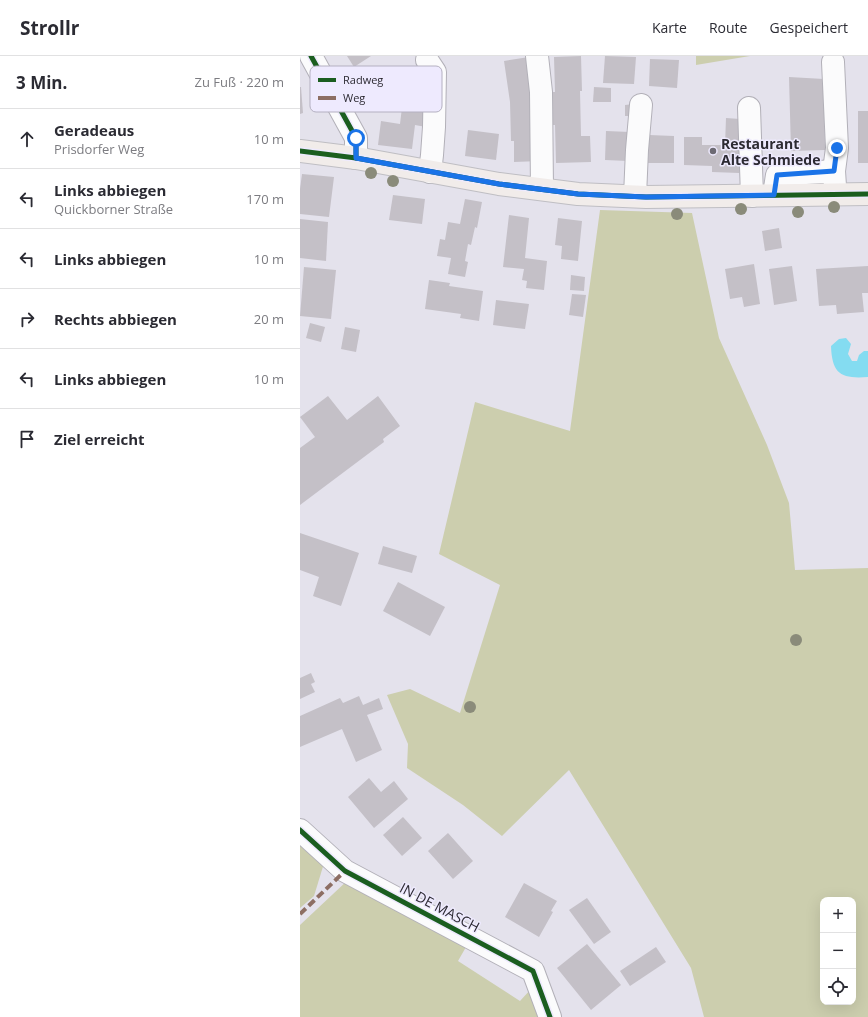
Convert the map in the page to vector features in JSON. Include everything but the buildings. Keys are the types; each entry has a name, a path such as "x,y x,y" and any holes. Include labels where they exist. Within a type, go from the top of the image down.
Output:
{"main road":[{"path":"300,151 356,158 499,184 578,194 635,196 868,194"}],"street":[{"path":"311,56 316,66"},
{"path":"536,56 541,92 542,189"},
{"path":"427,60 431,66"},
{"path":"833,62 837,148 834,171 836,194"},
{"path":"635,196 641,105"},
{"path":"749,108 752,196"},
{"path":"342,112 356,138 356,158"},
{"path":"430,172 434,112"},
{"path":"774,195 777,175 834,171"},
{"name":"IN DE MASCH","path":"300,830 345,871 533,971 550,1017"}],"green space":[{"path":"696,56 750,56 696,65"},
{"path":"600,210 692,213 719,338 767,445 789,503 795,570 868,568 868,1017 704,1017 691,968 569,770 502,836 463,805 407,768 408,744 387,695 410,689 460,713 500,585 439,554 475,402 570,431"},
{"path":"300,839 325,860 314,896 300,908"},
{"path":"349,879 466,947 458,961 520,1001 531,989 540,1017 300,1017 300,925"}],"water":[{"path":"846,338 851,344 848,354 852,361 857,361 859,355 864,351 868,351 868,377 851,377 840,373 836,369 833,363 831,346 839,339"}],"marked path":[{"path":"300,914 345,871"}],"cycle path":[{"path":"311,56 316,66"},
{"path":"342,112 356,138 356,158"},
{"path":"300,151 356,158 499,184 578,194 646,197 868,194"},
{"path":"300,830 345,871 533,971 550,1017"}],"place":[{"name":"Restaurant Alte Schmiede","path":"713,151"}],"route":[{"path":"356,138 356,158 499,184 578,194 646,197 774,195 777,175 834,171 837,148"}]}
